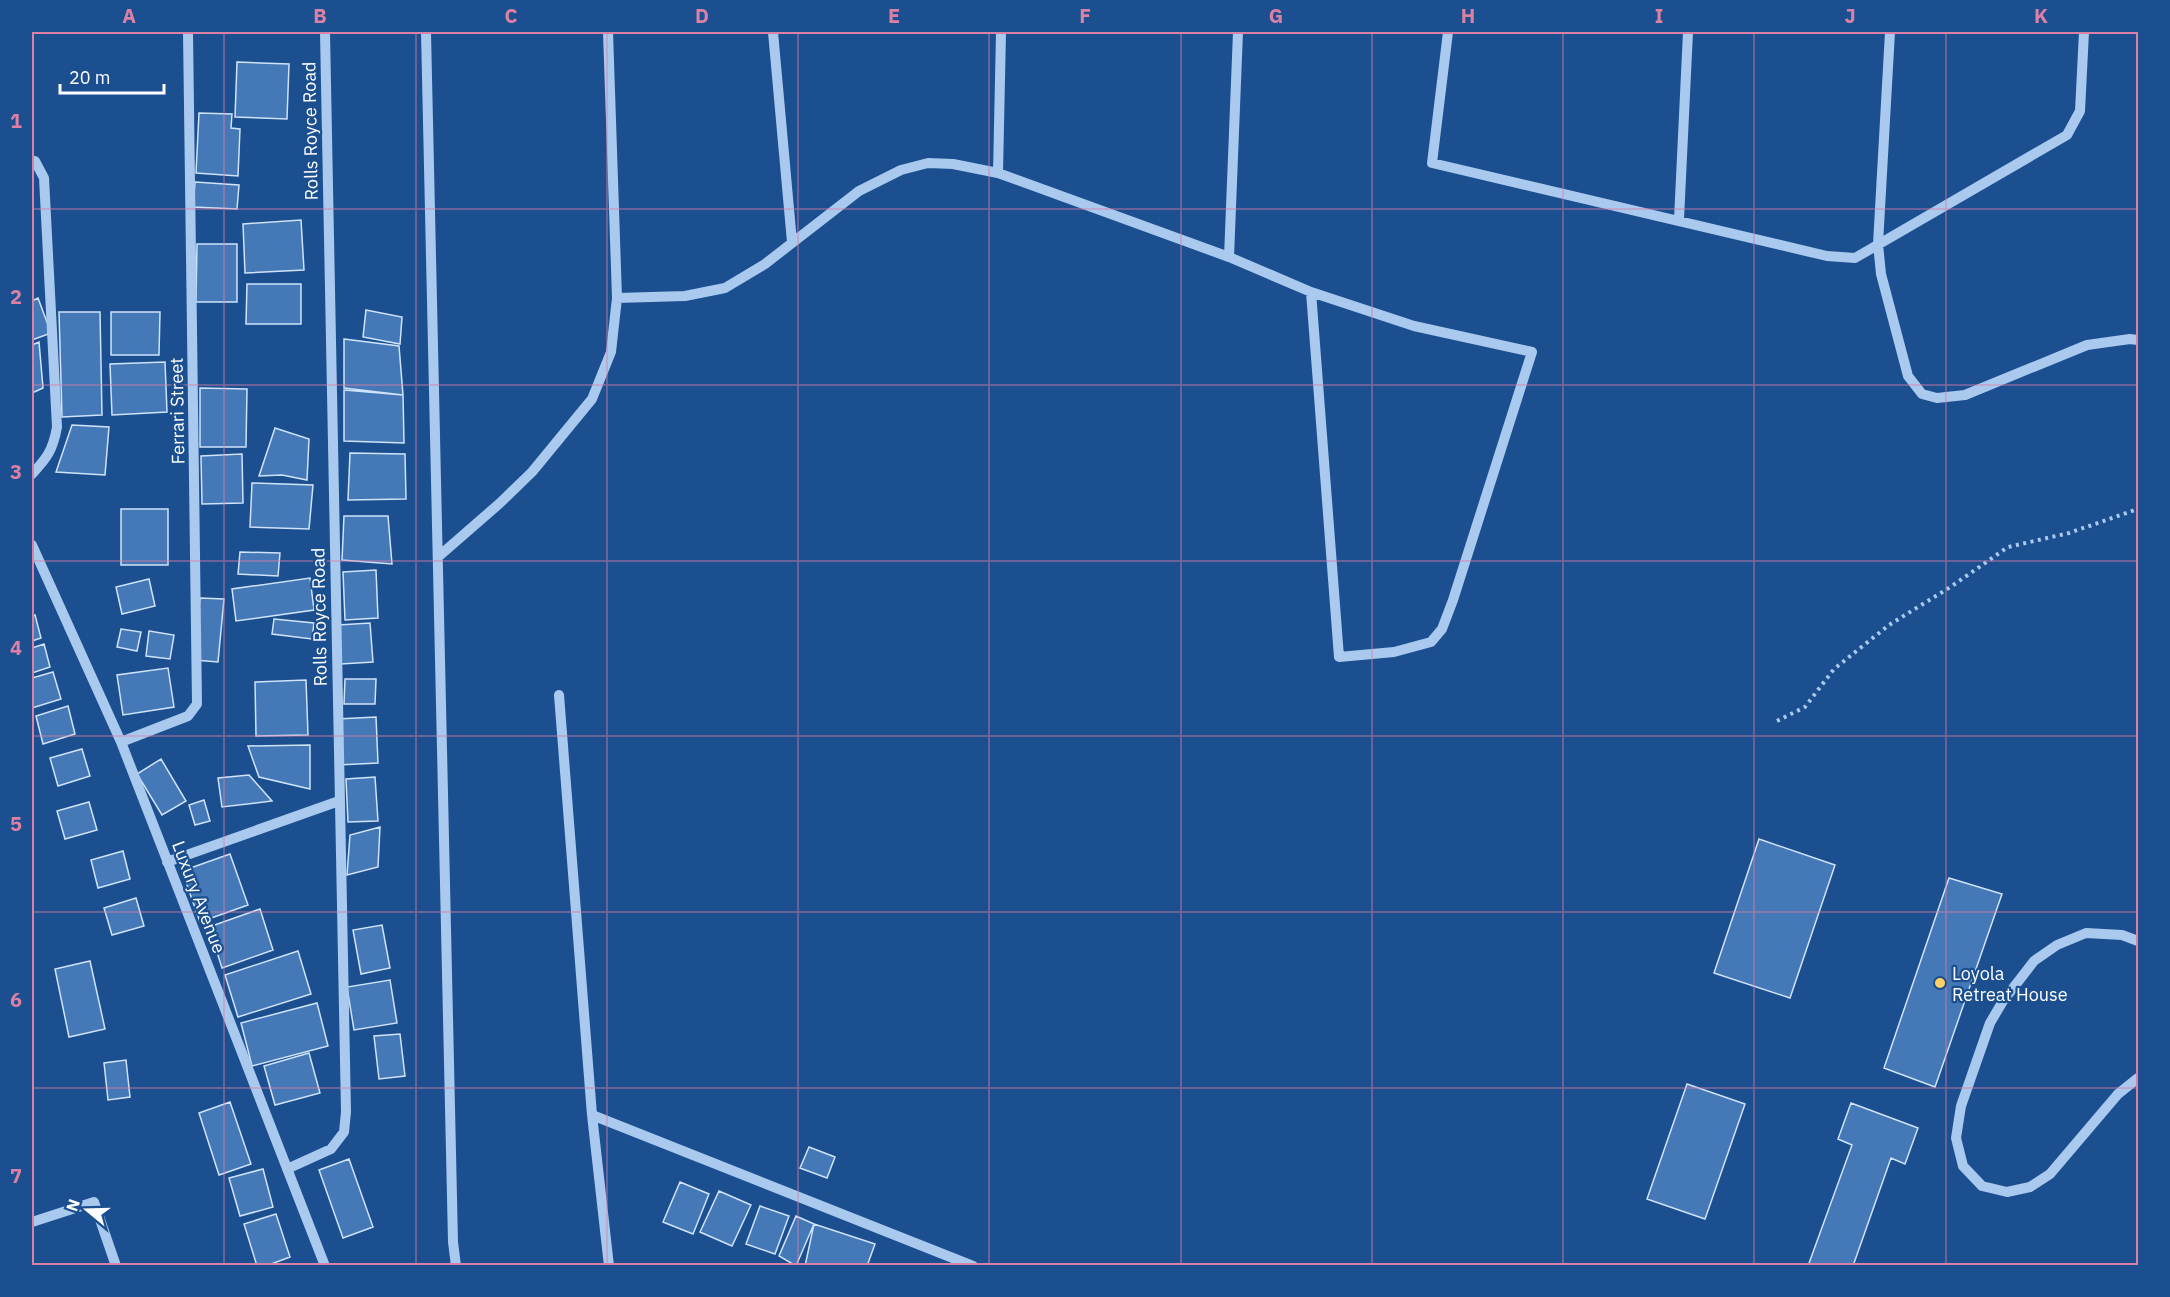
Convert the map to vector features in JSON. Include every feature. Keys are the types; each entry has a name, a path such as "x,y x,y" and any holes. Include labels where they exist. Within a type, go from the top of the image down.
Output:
{"street":[{"name":"Ferrari Street","path":"122,742 188,716 197,704 188,32"},
{"name":"Rolls Royce Road","path":"287,1169 331,1149 344,1132 346,1112 325,32"},
{"path":"426,32 456,1266"},
{"path":"438,557 532,472 592,399 611,352 617,298 608,32"},
{"path":"773,32 792,242"},
{"path":"998,173 1001,32"},
{"path":"1229,257 1238,32"},
{"path":"1448,32 1432,163 1679,219 1827,256 1855,258 2067,135 2080,111 2084,32"},
{"path":"1679,219 1688,32"},
{"path":"1890,32 1878,244 1881,274 1908,376 1922,394 1936,398 1965,395 2086,345 2130,339 2139,340"},
{"path":"32,161 35,161 44,178 57,427 53,446 46,459 32,474"},
{"path":"617,298 685,296 725,288 765,264 859,191 901,170 928,163 953,164 998,173 1229,257 1311,292 1414,326 1532,352 1453,600 1442,629 1431,642 1394,652 1339,657 1311,292"},
{"name":"Luxury Avenue","path":"32,545 122,742 325,1266"},
{"path":"559,695 592,1115 609,1266"},
{"path":"167,862 339,801"},
{"path":"2139,941 2122,935 2086,933 2057,945 2027,969 1990,1023 1961,1106 1956,1138 1963,1166 1982,1186 2007,1192 2030,1187 2050,1174 2118,1094 2139,1078"},
{"path":"592,1115 973,1266"},
{"path":"32,1222 94,1202 116,1266"}],"path":[{"path":"1777,721 1805,707 1834,669 1889,625 1952,586 2008,547 2069,533 2139,509"}],"building":[{"path":"237,62 289,64 287,119 235,117"},
{"path":"199,113 232,114 231,128 240,129 238,176 196,173"},
{"path":"195,182 239,185 237,209 193,207"},
{"path":"301,220 304,270 245,273 243,224"},
{"path":"197,244 237,244 237,302 196,302"},
{"path":"247,284 301,284 301,324 246,324"},
{"path":"38,298 51,333 32,340 32,301"},
{"path":"366,310 402,317 400,344 363,337"},
{"path":"59,312 100,312 102,415 62,417"},
{"path":"111,312 160,312 159,355 111,355"},
{"path":"344,339 399,346 403,395 344,388"},
{"path":"39,342 43,388 32,393 32,345"},
{"path":"165,362 167,412 112,415 110,364"},
{"path":"200,388 247,389 246,447 200,447"},
{"path":"344,390 403,395 404,443 344,441"},
{"path":"72,425 109,427 105,475 56,472"},
{"path":"275,428 309,439 307,480 282,475 259,476"},
{"path":"350,453 405,454 406,499 348,500"},
{"path":"242,454 243,503 202,504 201,456"},
{"path":"252,483 313,485 309,529 250,527"},
{"path":"121,509 168,509 168,565 121,565"},
{"path":"344,516 388,516 392,564 342,560"},
{"path":"240,552 280,553 278,576 238,574"},
{"path":"376,570 378,618 345,620 343,572"},
{"path":"310,578 314,610 236,621 232,589"},
{"path":"149,579 155,606 122,614 116,587"},
{"path":"200,598 224,599 218,662 194,660"},
{"path":"35,615 41,638 32,641 32,616"},
{"path":"274,619 314,623 312,639 272,634"},
{"path":"370,623 373,662 341,664 338,625"},
{"path":"121,629 141,632 137,651 117,647"},
{"path":"149,631 174,635 170,659 146,656"},
{"path":"44,644 50,667 32,673 32,648"},
{"path":"168,668 174,707 123,715 117,675"},
{"path":"53,672 61,699 32,708 32,678"},
{"path":"345,679 376,679 375,704 344,704"},
{"path":"306,680 308,735 256,736 255,682"},
{"path":"68,706 75,734 43,744 36,716"},
{"path":"376,717 378,763 338,765 337,719"},
{"path":"310,745 310,789 259,777 248,746"},
{"path":"82,749 90,776 58,786 50,758"},
{"path":"161,759 186,801 162,815 137,774"},
{"path":"249,775 272,801 222,807 218,778"},
{"path":"375,777 378,821 348,822 346,779"},
{"path":"204,800 210,821 195,825 189,805"},
{"path":"89,802 97,830 65,839 57,811"},
{"path":"380,827 378,867 347,875 350,835"},
{"path":"1759,839 1835,865 1790,998 1714,973"},
{"path":"123,851 130,879 98,888 91,860"},
{"path":"230,854 248,905 200,922 182,871"},
{"path":"1949,878 2002,894 1935,1087 1884,1068"},
{"path":"136,898 144,926 112,935 104,908"},
{"path":"260,909 273,950 222,968 209,927"},
{"path":"382,925 390,968 361,974 353,930"},
{"path":"298,951 311,994 238,1017 225,975"},
{"path":"90,961 105,1029 69,1037 55,969"},
{"path":"390,980 397,1023 354,1030 347,987"},
{"path":"317,1003 328,1046 252,1066 241,1023"},
{"path":"400,1034 405,1076 379,1079 374,1036"},
{"path":"309,1053 320,1093 275,1105 264,1066"},
{"path":"126,1060 130,1097 108,1100 104,1063"},
{"path":"1687,1084 1745,1104 1705,1219 1647,1199"},
{"path":"230,1102 251,1164 219,1175 199,1113"},
{"path":"1851,1103 1918,1128 1905,1164 1891,1158 1853,1266 1808,1266 1852,1145 1838,1139"},
{"path":"809,1147 835,1157 827,1178 800,1168"},
{"path":"349,1159 373,1227 343,1238 319,1170"},
{"path":"263,1169 273,1207 240,1216 229,1178"},
{"path":"680,1182 709,1194 693,1234 663,1222"},
{"path":"719,1191 751,1205 732,1246 700,1232"},
{"path":"760,1206 789,1216 775,1254 746,1244"},
{"path":"276,1214 290,1257 266,1266 257,1266 244,1224"},
{"path":"796,1216 814,1224 796,1266 779,1256"},
{"path":"814,1224 875,1244 867,1266 805,1266"}],"place":[{"name":"Loyola Retreat House","path":"1940,983"}]}
